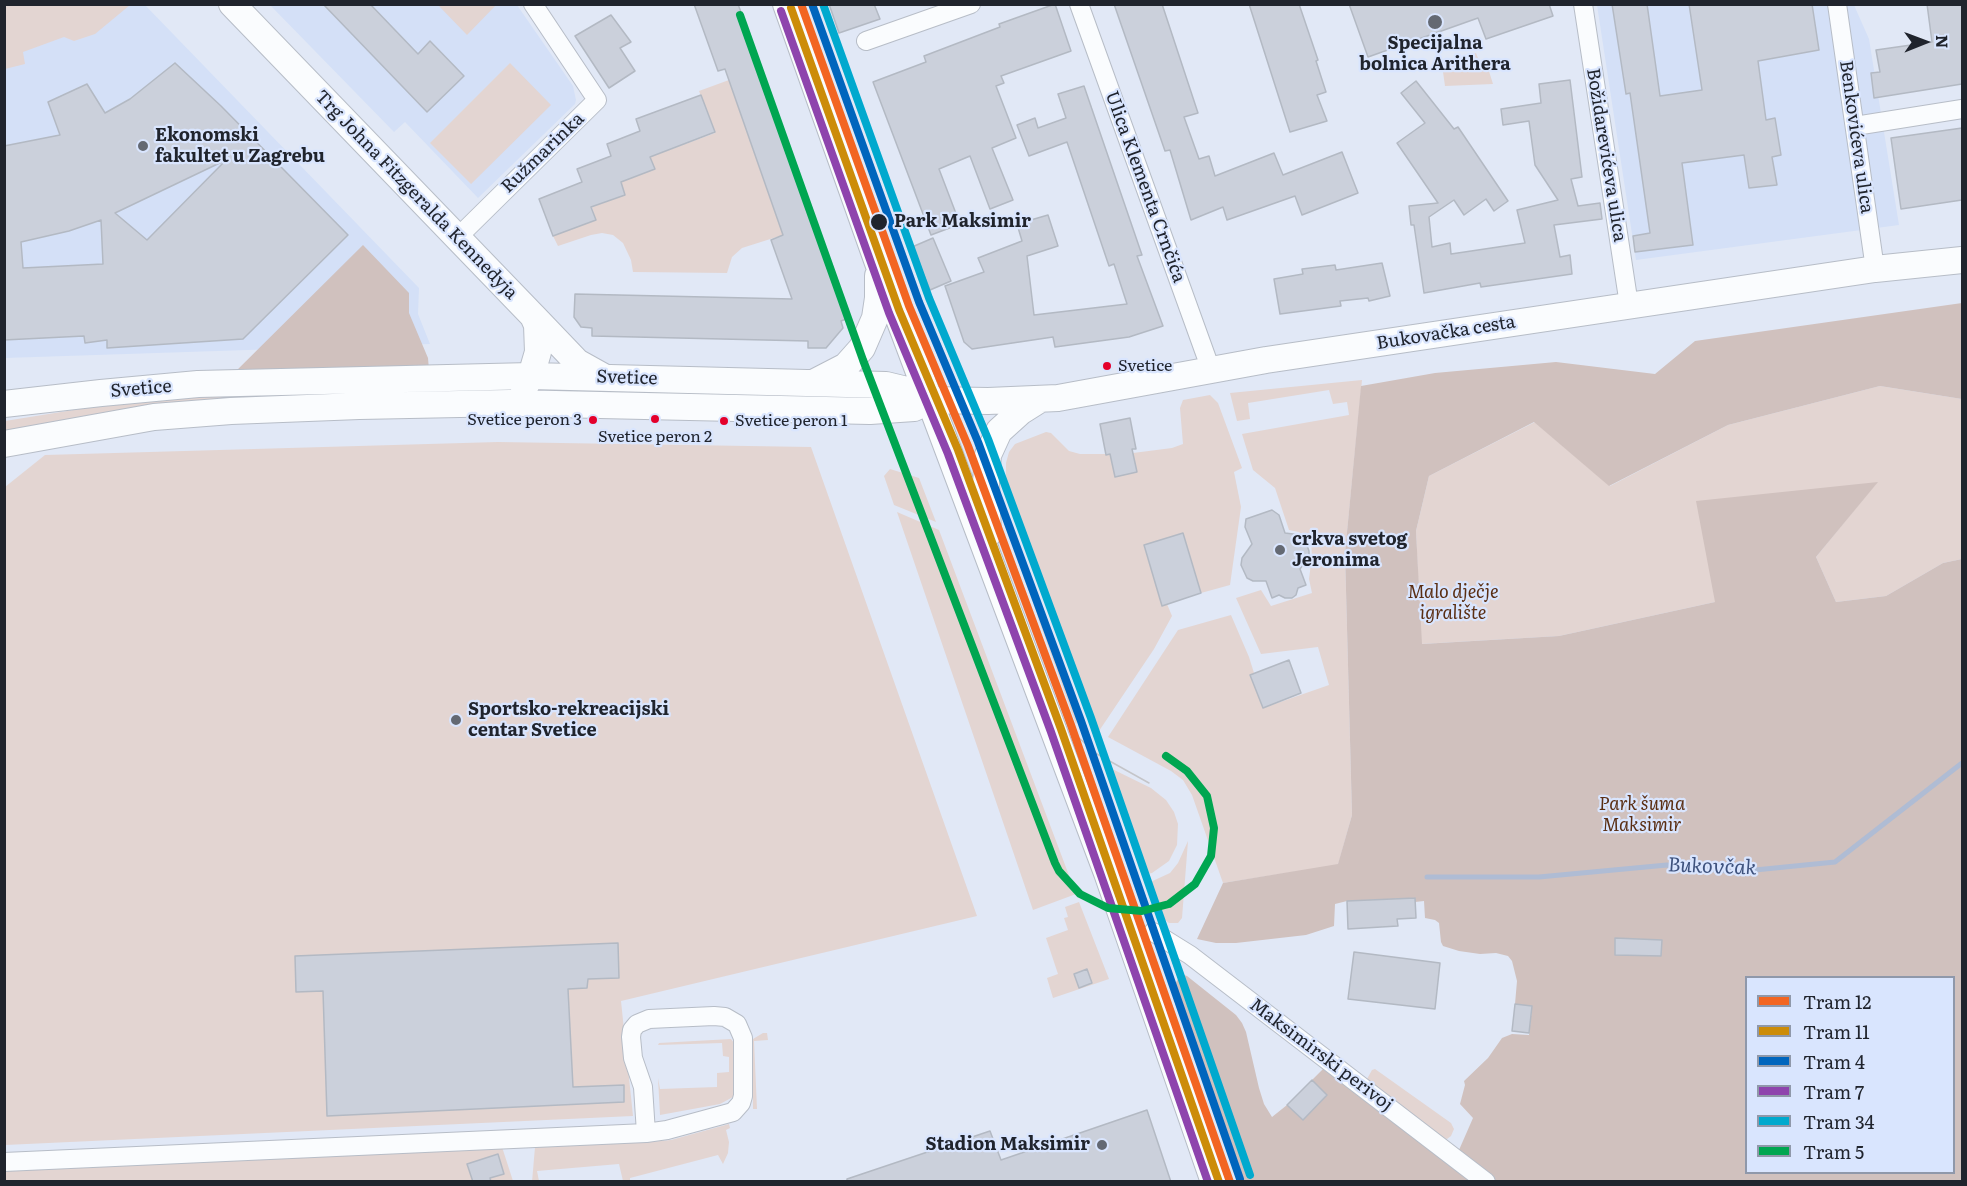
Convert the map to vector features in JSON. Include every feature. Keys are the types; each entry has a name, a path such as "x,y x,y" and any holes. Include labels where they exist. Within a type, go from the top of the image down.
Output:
{"main road":[{"name":"Trg Johna Fitzgeralda Kennedyja","path":"232,4 577,362 604,377"},
{"path":"786,4 878,263 1107,873 1214,1182"},
{"name":"Bukovačka cesta","path":"930,400 1039,400 1085,394 1211,369 1629,305 1875,269 1962,260"},
{"path":"810,384 846,366 862,348 872,327 877,307 878,263"},
{"path":"510,404 531,376 538,344 537,326 533,316"},
{"name":"Svetice","path":"4,404 198,384 531,376 896,387 915,392 930,400"},
{"name":"Svetice","path":"4,444 130,421 189,413 359,406 510,404 870,411 914,408 930,400"},
{"path":"991,563 986,483 988,455 999,431 1020,412 1039,400"}],"street":[{"name":"Ružmarinka","path":"458,237 597,100 533,4"},
{"path":"866,41 971,4"},
{"name":"Ulica Klementa Crnčića","path":"1079,4 1211,369"},
{"name":"Božidarevićeva ulica","path":"1583,4 1629,305"},
{"name":"Benkovićeva ulica","path":"1837,4 1875,269"},
{"path":"1855,126 1962,109"},
{"name":"Maksimirski perivoj","path":"1153,932 1190,956 1485,1182"},
{"path":"4,1162 646,1132 681,1128 737,1109 743,1096 744,1080 743,1038 737,1024 725,1017 714,1016 649,1019 637,1024 632,1030 631,1037 633,1058 644,1087 646,1132"}],"shaded area":[{"name":"Ekonomski fakultet u Zagrebu","path":"4,5 145,5 419,288 418,314 430,344 5,358"},
{"path":"270,5 517,5 573,86 575,104 478,198 405,122 394,132"},
{"path":"1597,5 1854,5 1869,39 1899,225 1636,260"}],"green space":[{"path":"438,4 497,4 467,35 438,5"},
{"path":"4,5 130,5 95,34 74,41 64,37 23,52 25,64 5,69"},
{"path":"1476,53 1481,66 1487,65 1493,84 1445,86 1442,65"},
{"path":"510,63 551,105 471,184 430,143"},
{"path":"729,80 783,235 742,248 732,257 727,273 633,272 631,260 623,243 613,235 602,233 558,246 553,236 596,220 592,207 625,195 621,182 654,169 650,157 715,133 699,91"},
{"path":"363,245 409,293 409,313 428,358 429,370 229,378"},
{"name":"Park šuma Maksimir","path":"1962,303 1962,399 1880,386 1728,425 1609,486 1534,422 1429,476 1416,531 1422,644 1559,636 1715,602 1696,501 1878,482 1816,557 1836,602 1886,596 1943,563 1962,559 1962,1181 1244,1181 1175,984 1181,974 1187,976 1236,1015 1242,1023 1264,1104 1272,1117 1287,1105 1327,1095 1312,1080 1323,1069 1452,1166 1473,1118 1460,1104 1464,1081 1488,1058 1502,1038 1512,1034 1529,1035 1532,1007 1515,1004 1517,981 1512,961 1508,956 1459,951 1443,946 1439,923 1425,918 1424,901 1415,902 1415,898 1347,901 1335,904 1334,926 1306,935 1236,943 1216,943 1197,939 1223,883 1338,864 1352,815 1345,553 1361,386 1435,373 1556,362 1655,374 1695,341"},
{"path":"1362,380 1345,553 1352,815 1338,865 1223,883 1192,795 1183,780 1171,771 1108,737 1178,630 1231,615 1249,657 1254,673 1251,675 1263,708 1329,685 1318,647 1261,654 1236,598 1261,590 1271,606 1312,593 1309,579 1311,542 1299,532 1289,530 1275,488 1253,470 1242,434 1349,415 1347,402 1333,404 1329,390 1248,403 1250,419 1237,421 1230,393"},
{"name":"Malo dječje igralište","path":"1880,386 1962,399 1962,559 1943,563 1886,596 1836,602 1816,557 1877,482 1715,602 1559,636 1421,644 1416,531 1429,476 1535,422 1610,486 1728,425"},
{"path":"541,388 860,394 860,400 543,392"},
{"path":"304,394 5,432 5,421 123,402 190,397"},
{"path":"1210,395 1218,403 1242,468 1234,472 1241,507 1230,585 1201,593 1183,533 1144,546 1162,605 1167,604 1172,616 1154,649 1099,731 1091,716 1006,479 1009,452 1015,444 1046,432 1051,433 1069,451 1080,454 1110,454 1115,477 1136,472 1133,453 1172,448 1183,444 1180,408 1183,400"},
{"name":"Sportsko-rekreacijski centar Svetice","path":"498,442 811,447 977,916 621,1001 633,1116 5,1145 5,487 45,455"},
{"path":"890,469 919,478 936,522 894,505 884,476"},
{"path":"897,512 939,530 1076,894 1033,910"},
{"path":"1034,601 1039,607 1080,714 1076,724 1038,618"},
{"path":"1104,765 1151,788 1166,800 1174,812 1178,824 1177,845 1169,861 1152,873 1142,875"},
{"path":"1188,841 1182,918 1178,923 1169,923 1155,912 1146,884 1170,873 1178,863"},
{"path":"1079,902 1109,979 1053,998 1047,978 1058,974 1046,938 1068,930 1064,918 1068,917 1065,907"},
{"path":"763,1033 767,1033 768,1040 754,1041 757,1109 753,1109 752,1042"},
{"path":"731,1039 734,1043 733,1097 720,1104 660,1115 658,1078 660,1089 717,1087 717,1073 729,1072 729,1057 723,1056 722,1043 658,1045 659,1043"},
{"path":"1375,1069 1451,1123 1454,1129 1451,1136 1447,1139 1442,1138 1367,1079"},
{"path":"729,1124 730,1128 726,1130 729,1142 728,1153 723,1164 718,1155 630,1178 630,1181 623,1181 619,1164 537,1171 539,1181 532,1182 535,1147 671,1140"},
{"path":"502,1147 513,1181 5,1182 5,1171"}],"building":[{"path":"323,4 370,4 418,54 430,41 464,76 427,112"},
{"path":"694,4 738,4 849,318 841,321 843,328 826,348 808,348 808,341 592,336 592,328 581,327 574,317 575,294 792,299 771,240 783,235 725,69 718,71"},
{"path":"829,4 874,4 880,19 839,33"},
{"path":"1055,4 1071,51 1001,76 1004,83 996,86 1016,138 992,148 1013,200 990,209 970,156 939,169 960,224 931,235 873,82 926,62 924,56 1000,27 999,24"},
{"path":"1114,4 1162,4 1198,113 1184,117 1199,159 1209,156 1215,176 1274,153 1283,175 1342,152 1358,193 1302,215 1295,196 1227,220 1223,207 1191,220 1170,150 1165,151"},
{"path":"1249,4 1299,4 1326,92 1317,95 1327,121 1290,132"},
{"path":"1349,4 1549,4 1553,16 1486,39 1478,18 1368,57"},
{"path":"1612,4 1647,4 1660,96 1702,90 1689,4 1812,4 1819,50 1758,61 1766,120 1775,118 1781,155 1772,157 1777,185 1749,188 1744,155 1682,163 1693,245 1635,252 1633,236 1650,233 1630,93 1626,94"},
{"path":"1927,4 1962,4 1962,84 1874,98 1871,73 1880,72 1876,50 1932,42"},
{"path":"611,15 631,42 620,48 635,71 609,88 575,36"},
{"path":"175,63 221,106 348,235 243,339 107,348 107,340 85,343 84,336 4,340 4,146 60,135 48,102 87,84 105,113 130,99","holes":["226,160 147,240 115,213","101,220 103,264 23,268 21,242 69,231"]},
{"path":"1570,80 1582,177 1571,179 1578,206 1600,203 1602,219 1554,225 1560,257 1570,255 1572,274 1481,287 1480,283 1424,293 1409,206 1438,203 1397,143 1425,123 1401,93 1416,81 1454,129 1458,127 1508,201 1494,211 1486,199 1464,215 1454,200 1429,217 1432,247 1450,243 1451,254 1525,243 1517,210 1558,200 1535,165 1529,121 1503,125 1501,109 1541,103 1539,84"},
{"path":"1084,86 1142,255 1137,256 1163,326 1129,337 1055,347 1053,337 972,349 964,342 945,286 984,272 978,258 1022,241 1017,224 1048,215 1058,246 1027,256 1034,315 1127,304 1114,264 1109,266 1067,142 1029,156 1017,125 1035,118 1038,128 1066,118 1058,94"},
{"path":"701,95 715,132 650,157 655,169 621,182 625,195 591,207 596,220 553,236 539,199 582,182 577,169 611,156 607,144 640,131 636,119"},
{"path":"1962,128 1962,200 1901,209 1891,138"},
{"path":"933,238 951,281 930,290 912,247"},
{"path":"1382,263 1390,296 1369,301 1368,298 1340,301 1341,306 1280,314 1274,279 1303,274 1302,269 1335,265 1336,270"},
{"path":"1130,418 1136,449 1132,449 1137,472 1115,477 1110,454 1106,455 1100,424"},
{"name":"crkva svetog Jeronima","path":"1272,510 1279,515 1285,533 1301,535 1309,551 1309,556 1300,569 1306,585 1298,588 1296,595 1292,598 1279,595 1272,598 1266,581 1253,581 1247,578 1241,565 1242,558 1252,544 1245,527 1246,519"},
{"path":"1183,533 1201,593 1162,606 1144,545"},
{"path":"1289,660 1301,693 1263,708 1250,675"},
{"path":"1415,898 1416,918 1397,919 1398,926 1348,929 1347,901"},
{"path":"1615,938 1662,940 1661,956 1615,955"},
{"path":"618,943 619,978 588,979 587,988 568,989 573,1087 624,1085 624,1102 327,1116 323,991 296,992 295,956"},
{"path":"1354,952 1440,963 1435,1009 1348,999"},
{"path":"1087,969 1092,983 1079,988 1074,974"},
{"path":"1515,1004 1532,1006 1529,1033 1512,1031"},
{"path":"1312,1080 1327,1095 1303,1120 1287,1105"},
{"name":"Stadion Maksimir","path":"1147,1110 1171,1182 847,1182 847,1179 990,1131 1001,1160"},
{"path":"498,1154 504,1174 490,1178 491,1182 473,1182 467,1164"}],"waterway":[{"name":"Bukovčak","path":"1427,877 1539,877 1667,865 1735,872 1835,862 1962,763"}],"tram line":[{"name":"12","path":"801,4 909,306 968,446 1071,725 1230,1182"},
{"name":"4","path":"812,4 919,302 978,442 1081,721 1240,1179"},
{"name":"34","path":"823,4 929,298 988,439 1091,718 1250,1175"},
{"name":"11","path":"791,8 899,310 958,450 1061,729 1219,1182"},
{"name":"7","path":"781,11 889,313 948,454 1051,732 1208,1182"},
{"name":"5","path":"740,15 863,360 1055,863 1059,871 1080,894 1108,908 1142,911 1169,904 1195,884 1211,856 1214,828 1207,796 1187,771 1166,756"},
{"path":"1071,725 1079,738 1097,754 1149,783"}],"place":[{"name":"Specijalna bolnica Arithera","path":"1435,22"},
{"name":"Ekonomski fakultet u Zagrebu","path":"143,146"},
{"name":"Park Maksimir","path":"879,222"},
{"name":"Svetice","path":"1107,366"},
{"name":"Svetice peron 2","path":"655,419"},
{"name":"Svetice peron 3","path":"593,420"},
{"name":"Svetice peron 1","path":"724,421"},
{"name":"crkva svetog Jeronima","path":"1280,550"},
{"name":"Sportsko-rekreacijski centar Svetice","path":"456,720"},
{"name":"Stadion Maksimir","path":"1102,1145"}]}
